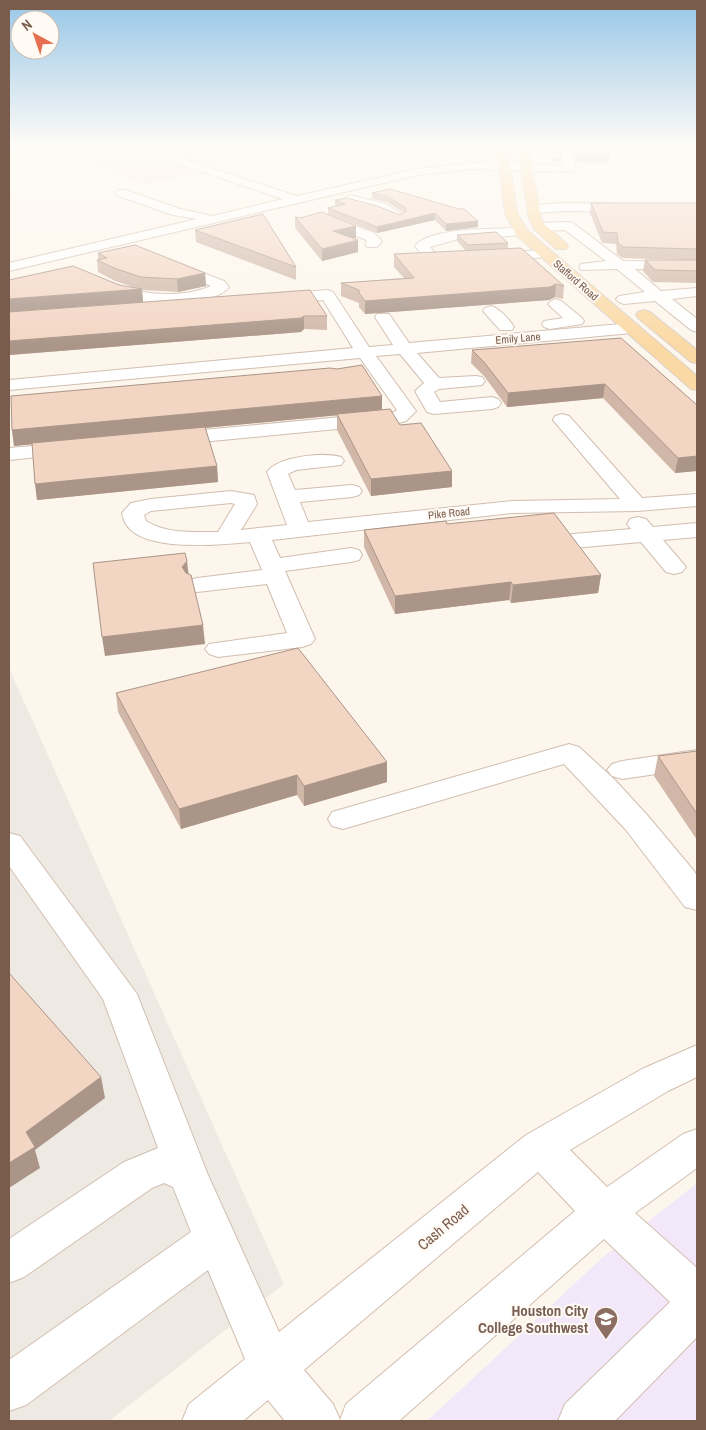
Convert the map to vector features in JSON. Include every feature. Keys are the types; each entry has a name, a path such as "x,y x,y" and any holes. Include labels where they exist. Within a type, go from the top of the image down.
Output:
{"main road":[{"name":"Stafford Road","path":"510,214 521,232 697,385"},
{"name":"Stafford Road","path":"534,214 540,227 601,280"},
{"path":"562,268 586,267"},
{"path":"620,296 697,357"},
{"path":"667,359 697,357"}],"street":[{"path":"187,214 216,219"},
{"path":"9,267 239,214"},
{"path":"268,214 282,218"},
{"path":"311,214 369,236 375,241 372,244"},
{"path":"395,214 399,216"},
{"path":"308,222 323,218"},
{"path":"568,226 697,327"},
{"path":"540,227 588,226"},
{"path":"521,232 436,238 422,246 430,256 445,259 546,254"},
{"path":"157,233 178,240 200,235"},
{"path":"94,271 137,251 116,242"},
{"path":"595,246 623,246"},
{"path":"9,251 70,269"},
{"path":"66,254 94,271 104,284 132,295 171,299 196,296 222,287 219,284 158,259"},
{"path":"586,267 620,265 697,266"},
{"path":"620,296 657,296 697,292"},
{"path":"154,441 399,417 405,414 407,411 364,352 328,295 260,300"},
{"path":"134,310 222,303"},
{"path":"455,355 576,321 556,304"},
{"path":"491,311 517,338 602,343"},
{"path":"383,317 404,348 434,384"},
{"name":"Emily Lane","path":"9,384 632,328"},
{"path":"476,380 434,384 424,391 434,408 492,402"},
{"path":"562,420 630,505 646,534 674,567"},
{"path":"9,454 85,448"},
{"path":"300,529 277,472 282,468 334,462"},
{"path":"288,497 352,490"},
{"name":"Pike Road","path":"225,538 246,504 246,500 231,497 151,505 139,508 132,513 134,520 139,526 158,533 202,539 225,538 513,507 630,505 697,500"},
{"path":"573,541 697,530"},
{"path":"218,649 302,639 258,534"},
{"path":"197,585 351,555"},
{"path":"343,819 569,753 599,780 654,841 697,898"},
{"path":"622,770 697,759"},
{"path":"9,843 119,994 188,1176 272,1368 316,1421"},
{"name":"Cash Road","path":"206,1421 540,1147 655,1080 697,1060"},
{"path":"363,1421 604,1212 697,1146"},
{"path":"540,1147 604,1212 697,1297"},
{"path":"9,1263 138,1175 166,1163 188,1176"},
{"path":"9,1388 216,1239"},
{"path":"582,1421 697,1306"}],"shaded area":[{"path":"9,668 284,1284 109,1421 9,1421"},
{"name":"Houston City College Southwest","path":"697,1183 697,1421 427,1421 601,1259"}],"building":[{"path":"263,214 296,267 195,230"},
{"path":"316,214 326,214 356,226 333,231 358,240 322,249 295,217 300,218"},
{"path":"343,214 397,214 432,214 377,227"},
{"path":"436,214 470,214 478,221 446,224"},
{"path":"595,214 697,214 697,249 623,247 618,243 617,233 603,232"},
{"path":"496,232 508,243 468,245 457,235"},
{"path":"135,245 205,273 177,279 141,277 97,260 107,258 98,253"},
{"path":"521,248 564,286 556,284 550,287 365,301 359,290 341,283 414,278 394,254"},
{"path":"645,260 697,260 697,271 655,270"},
{"path":"73,266 119,285 142,289 9,299 9,280"},
{"path":"310,290 327,316 304,316 301,318 9,341 9,312"},
{"path":"621,338 697,405 697,456 678,458 605,384 508,393 472,350"},
{"path":"362,365 382,396 12,430 11,396 330,368 337,369"},
{"path":"390,409 400,425 421,423 452,471 371,479 337,414"},
{"path":"205,427 217,466 35,484 32,443"},
{"path":"554,513 601,575 513,585 511,582 395,596 364,530 446,521 447,524"},
{"path":"185,553 187,561 182,567 186,573 191,575 203,625 102,637 93,563"},
{"path":"298,648 387,762 304,786 297,775 179,809 116,693"},
{"path":"697,751 697,814 658,756"},
{"path":"9,973 101,1077 26,1132 35,1147 9,1163"}],"place":[{"name":"Houston City College Southwest","path":"606,1340"}]}
